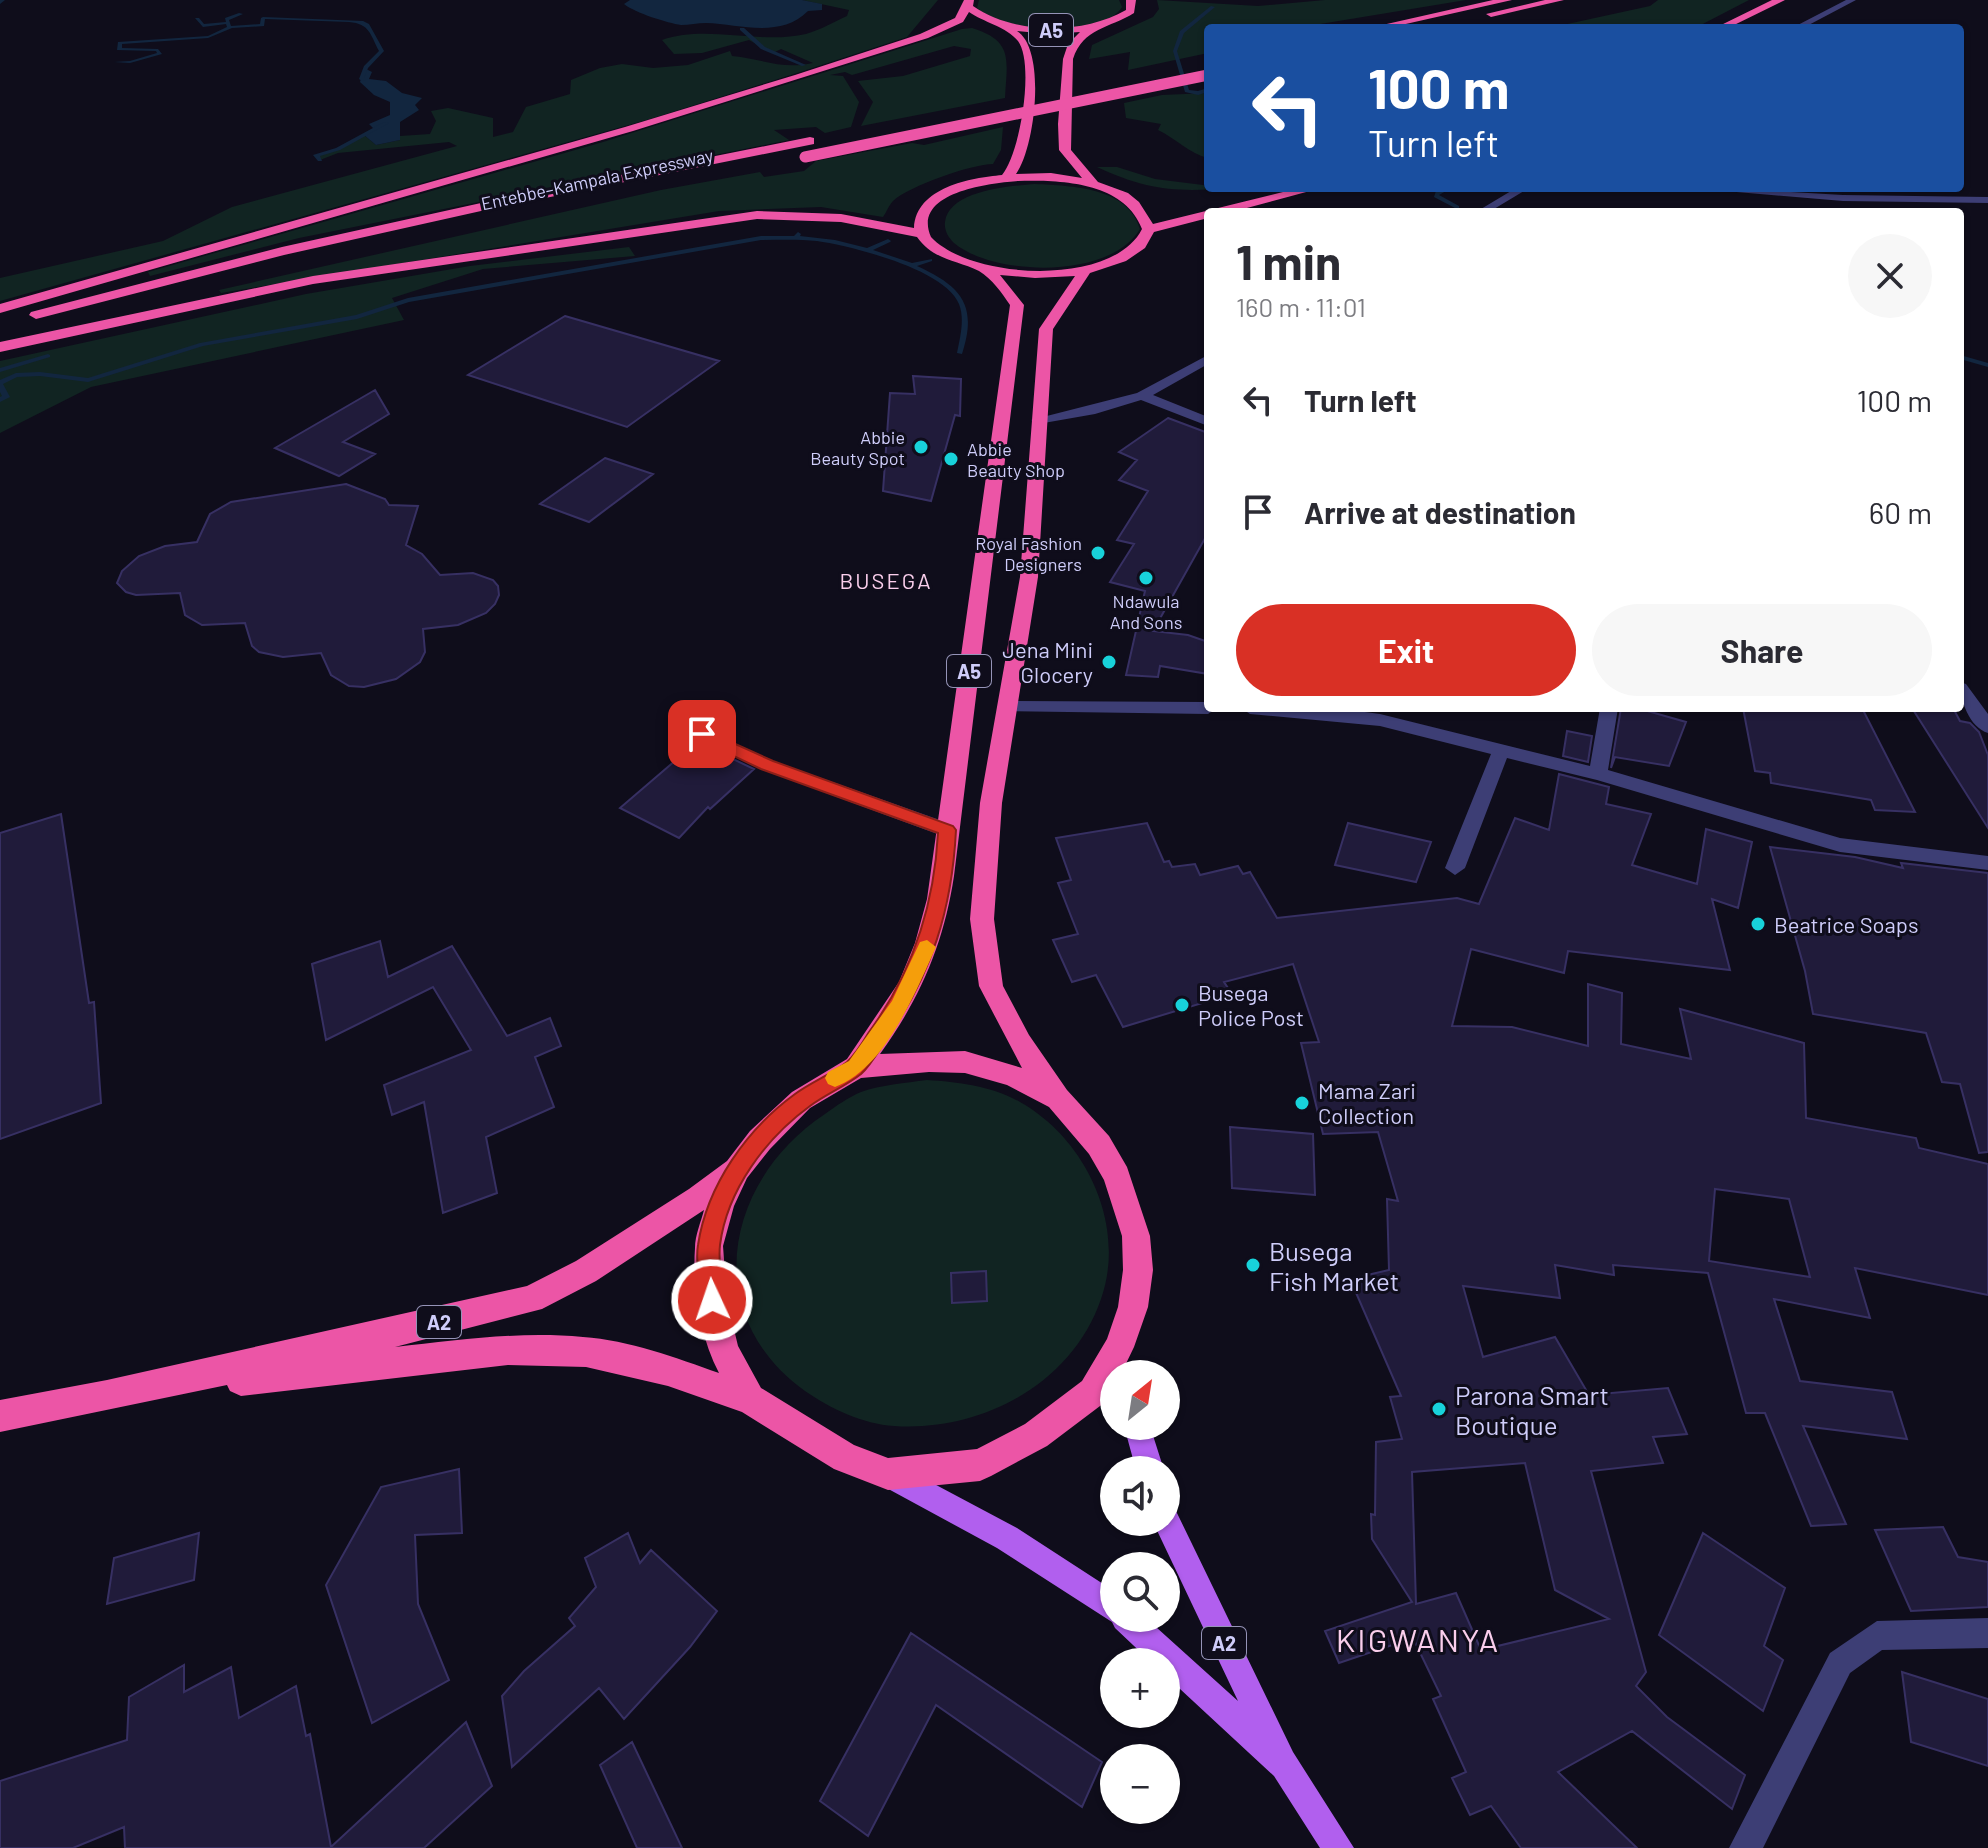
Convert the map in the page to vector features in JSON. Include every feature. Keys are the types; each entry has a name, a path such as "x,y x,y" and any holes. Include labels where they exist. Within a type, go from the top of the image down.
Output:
{"highway":[{"name":"A5","path":"994,23 1041,30 1091,27 1123,17 1131,11 1131,0"},
{"path":"1393,24 1507,0"},
{"path":"1446,24 1559,0"},
{"path":"1729,24 1780,0"},
{"name":"A5","path":"969,3 977,15 1021,37 1027,48 1025,135 1017,163 1006,178"},
{"path":"0,309 629,129 799,77 924,36 959,20 969,3"},
{"name":"A5","path":"1091,27 1073,44 1068,59 1064,124 1065,150 1093,184"},
{"path":"870,130 1204,63"},
{"name":"Entebbe–Kampala Expressway","path":"574,204 1204,76"},
{"name":"Entebbe–Kampala Expressway","path":"0,324 282,251 481,207 825,138"},
{"name":"A5","path":"1051,177 1093,184 1131,200 1145,214 1149,229 1140,245 1118,259 1086,269 1034,274 983,268 943,254 922,234 920,223 923,212 931,203 962,187 1006,178 1051,177"},
{"path":"1232,208 1298,192"},
{"path":"0,345 313,280 757,215 819,215 876,221 922,234"},
{"path":"1149,229 1204,215"},
{"path":"0,345 229,278 437,232"},
{"name":"A5","path":"856,1067 900,1006 927,946 945,878 947,830 1017,305 1003,285 983,268"},
{"name":"A5","path":"1058,1099 1020,1043 991,986 982,919 991,803 1029,577 1046,329 1086,269"},
{"name":"A2","path":"750,1399 724,1351 712,1300 709,1246 720,1205 737,1169 760,1140 801,1100 856,1067 965,1062 1014,1076 1058,1099 1099,1145 1117,1176 1136,1236 1138,1270 1122,1360"},
{"name":"A2","path":"0,1416 107,1396 531,1299 586,1271 699,1198 737,1169"},
{"name":"A2","path":"107,1396 508,1350 586,1352 668,1371 750,1399 845,1458 888,1474 980,1465 1036,1435 1100,1385"}],"main road":[{"name":"A2","path":"888,1474 1007,1538 1100,1599"},
{"name":"A2","path":"1173,1536 1285,1765 1338,1848"},
{"name":"A2","path":"1140,1632 1285,1765"}],"street":[{"path":"1804,24 1852,0"},
{"path":"1488,208 1517,192"},
{"path":"1772,192 1843,198 1988,200"},
{"path":"1038,420 1095,410 1142,396 1204,363"},
{"path":"1142,396 1204,420"},
{"path":"1964,694 1988,727"},
{"path":"1006,707 1204,708"},
{"path":"1320,712 1380,720 1598,774 1840,845 1988,863"},
{"path":"1598,774 1608,712"},
{"path":"702,734 767,765 947,830"},
{"path":"1455,868 1501,751"},
{"path":"1745,1848 1775,1795 1840,1663 1877,1636 1988,1633"}],"green space":[{"path":"802,0 938,0 907,37 800,72 650,119 0,301 0,278 163,241 232,207 457,146 449,142 338,153 320,160 316,155 338,149 364,135 376,145 400,140 400,136 430,134 436,121 431,111 448,108 493,118 493,137 513,132 526,107 570,94 571,80 600,68 622,64 653,68 688,65 730,51 732,56 782,65 813,63 781,49 773,53 749,40 702,53 674,54 662,40 697,34 788,37 822,28 847,16 849,10"},
{"path":"979,0 1119,0 1122,7 1111,17 1095,24 1074,28 1029,27 990,16 977,8"},
{"path":"1157,0 1258,6 1325,0 1466,0 1320,24 1204,24 1204,54 1128,70 1130,52 1089,59 1092,45 1153,17 1159,9"},
{"path":"1658,0 1749,0 1703,24 1567,24 1650,6"},
{"path":"972,28 995,39 1005,54 1005,98 861,126 873,102 858,81 903,76 970,56 971,49 954,46 852,75 845,72 830,75 843,76 859,102 851,127 825,133 816,127 774,130 789,140 299,238 150,276 148,272 603,142"},
{"path":"1204,93 1204,156 1158,130 1161,124 1126,118 1124,103 1162,95"},
{"path":"1003,127 1001,150 993,164 956,172 912,189 893,201 883,217 821,207 719,211 221,293 219,290 661,190 760,172 764,177 804,171 816,161 912,143 924,145"},
{"path":"1097,167 1117,167 1155,179 1204,185 1204,189 1160,188"},
{"path":"1035,184 1081,188 1111,197 1134,215 1140,229 1125,245 1104,257 1052,268 996,262 973,254 948,236 945,222 949,211 957,203 982,192"},
{"path":"629,247 635,256 483,269 392,298 404,320 91,387 0,433 0,361 306,294 470,266"},
{"path":"927,1080 998,1092 1043,1118 1064,1138 1095,1187 1104,1214 1109,1242 1108,1271 1101,1299 1087,1329 1069,1356 1046,1378 1019,1397 959,1421 927,1426 882,1425 859,1419 826,1404 805,1391 771,1360 749,1325 738,1288 737,1249 746,1211 764,1175 791,1142 856,1094"}],"water":[{"path":"630,0 802,0 822,4 822,10 808,11 797,20 772,27 706,23 681,25 643,14 624,4"},
{"path":"364,68 372,72 369,79 386,81 402,93 422,98 415,105 419,110 400,122 400,140 376,145 364,135 375,130 369,124 390,115 390,102 374,95 360,82"}],"building":[{"path":"565,316 719,361 627,427 468,375"},
{"path":"913,376 961,379 960,416 955,415 931,501 883,491 890,393 915,394"},
{"path":"375,390 389,414 343,442 375,454 339,476 275,448"},
{"path":"1168,418 1204,432 1204,540 1153,631 1188,635 1204,641 1204,673 1160,666 1158,677 1126,675 1145,591 1110,582 1134,544 1117,540 1148,491 1119,480 1137,460 1119,452"},
{"path":"605,458 653,474 589,522 540,504"},
{"path":"346,484 385,499 389,505 418,506 406,545 422,554 440,575 473,573 493,580 498,586 499,595 495,604 486,613 458,625 423,629 425,652 420,662 396,679 364,687 349,686 331,675 321,653 283,657 259,652 252,646 245,623 202,625 185,615 180,593 136,595 126,592 117,583 122,571 139,556 165,546 197,542 210,514 231,502"},
{"path":"1620,712 1651,712 1686,722 1669,766 1615,757 1611,768"},
{"path":"1744,712 1864,712 1915,812 1875,810 1871,800 1771,783 1770,773 1755,771"},
{"path":"1915,712 1955,712 1960,721 1970,723 1979,732 1988,755 1988,828"},
{"path":"1567,731 1592,736 1588,762 1563,756"},
{"path":"697,742 754,769 710,809 708,807 679,838 620,808"},
{"path":"1559,774 1609,787 1606,804 1651,814 1632,865 1697,884 1706,829 1752,842 1738,908 1712,899 1730,970 1568,951 1564,973 1471,949 1452,1026 1512,1027 1588,1046 1588,984 1622,993 1621,1044 1691,1059 1680,1009 1804,1043 1806,1118 1916,1138 1919,1148 1988,1164 1988,1295 1855,1268 1870,1318 1774,1299 1800,1381 1892,1392 1907,1439 1803,1426 1846,1524 1811,1526 1765,1413 1746,1413 1708,1273 1613,1265 1614,1275 1555,1265 1560,1298 1463,1286 1483,1357 1555,1337 1589,1395 1668,1388 1687,1434 1653,1437 1663,1463 1591,1471 1646,1672 1636,1686 1667,1717 1745,1775 1732,1809 1632,1731 1558,1772 1637,1848 1521,1848 1491,1806 1470,1815 1452,1778 1466,1772 1433,1699 1441,1696 1413,1638 1339,1663 1325,1631 1412,1602 1372,1539 1376,1442 1402,1439 1390,1397 1401,1396 1350,1279 1389,1270 1387,1199 1398,1201 1378,1132 1323,1134 1301,1043 1319,1042 1293,964 1224,982 1232,994 1123,1027 1096,975 1072,982 1053,940 1078,934 1058,883 1071,880 1056,838 1147,823 1164,862 1169,861 1172,867 1195,864 1200,875 1238,866 1243,874 1250,872 1277,918 1457,898 1479,904 1515,818 1549,830","holes":["1715,1189 1789,1199 1810,1277 1709,1261","1525,1463 1555,1590 1609,1619 1481,1650 1456,1593 1416,1604 1412,1472"]},
{"path":"61,814 89,1003 94,1002 101,1103 0,1139 0,833"},
{"path":"1348,823 1431,842 1416,882 1335,865"},
{"path":"1770,847 1855,857 1903,868 1901,863 1988,873 1988,1152 1979,1153 1960,1084 1942,1082 1926,1033 1813,1014 1805,971"},
{"path":"380,941 388,977 452,946 507,1036 550,1018 561,1046 535,1057 554,1107 486,1137 497,1193 443,1213 424,1102 392,1115 384,1085 471,1050 433,987 326,1040 312,964"},
{"path":"1230,1127 1313,1134 1315,1195 1232,1188"},
{"path":"986,1271 987,1301 952,1303 951,1273"},
{"path":"459,1469 462,1533 415,1535 418,1604 449,1680 372,1723 326,1585 381,1487"},
{"path":"1943,1527 1958,1557 1988,1562 1988,1607 1911,1611 1875,1530"},
{"path":"199,1533 194,1580 107,1604 114,1558"},
{"path":"628,1533 640,1563 651,1550 717,1611 690,1647 624,1719 599,1688 512,1767 502,1696 524,1671 575,1626 569,1618 596,1587 585,1558"},
{"path":"1703,1533 1785,1588 1764,1646 1783,1660 1763,1711 1659,1635"},
{"path":"911,1633 1100,1761 1082,1807 936,1705 868,1836 820,1801"},
{"path":"184,1665 184,1692 231,1667 239,1718 296,1686 306,1736 310,1734 331,1847 466,1722 492,1786 424,1848 125,1848 124,1827 73,1848 0,1848 0,1781 127,1740 129,1697"},
{"path":"1902,1672 1988,1699 1988,1766 1911,1742"},
{"path":"632,1742 682,1848 637,1848 600,1765"}],"waterway":[{"path":"0,3 3,0"},
{"path":"1204,91 1187,91 1175,51 1182,32 1213,7"},
{"path":"229,26 227,19 241,14"},
{"path":"116,62 130,62 160,54 158,50 119,49 120,43 208,37 231,27 262,25 263,18 349,21 367,25 382,51 366,67 361,79 364,80"},
{"path":"197,19 203,26 227,23"},
{"path":"742,29 763,48 804,65"},
{"path":"320,160 316,155 338,149 386,123"},
{"path":"1438,192 1436,196 1457,207"},
{"path":"796,238 798,234"},
{"path":"0,383 16,375 40,374 88,380 202,344 357,317 408,300 761,238 796,238"},
{"path":"796,238 835,242 911,266"},
{"path":"869,249 888,241"},
{"path":"911,266 930,260"},
{"path":"911,266 930,274 959,298 964,311 960,353"},
{"path":"0,370 48,356"},
{"path":"1964,358 1988,365"},
{"path":"0,385 6,397 0,400"}],"slow traffic":[{"path":"835,1078 856,1067 900,1006 927,947"}],"place":[{"name":"Abbie Beauty Spot","path":"921,447"},
{"name":"Abbie Beauty Shop","path":"951,459"},
{"name":"Royal Fashion Designers","path":"1098,553"},
{"name":"Ndawula And Sons","path":"1146,578"},
{"name":"Jena Mini Glocery","path":"1109,662"},
{"name":"Beatrice Soaps","path":"1758,924"},
{"name":"Busega Police Post","path":"1182,1005"},
{"name":"Mama Zari Collection","path":"1302,1103"},
{"name":"Busega Fish Market","path":"1253,1265"},
{"name":"Parona Smart Boutique","path":"1439,1409"}],"district":[{"name":"BUSEGA","path":"886,580"},
{"name":"KIGWANYA","path":"1418,1639"}],"route":[{"path":"702,734 767,765 947,830 945,878 927,946 900,1006 856,1067 801,1100 760,1140 737,1169 720,1205 709,1246 712,1300"}]}
